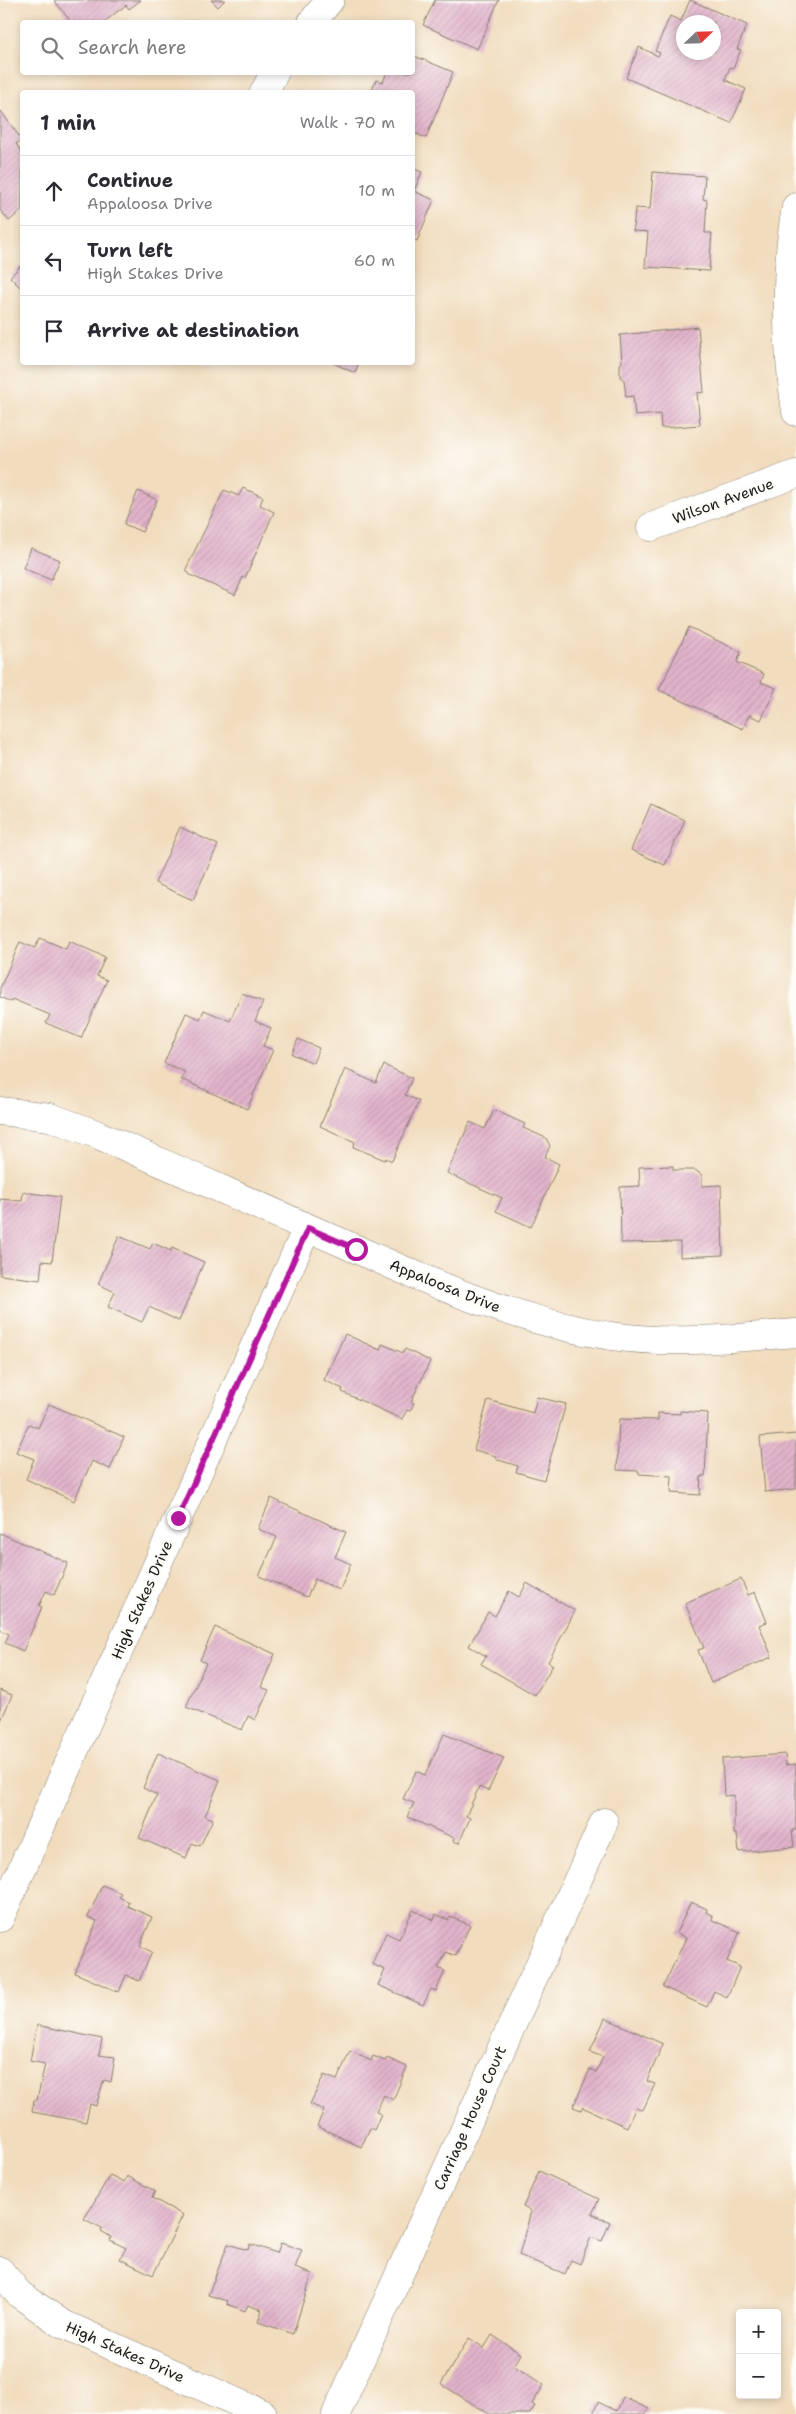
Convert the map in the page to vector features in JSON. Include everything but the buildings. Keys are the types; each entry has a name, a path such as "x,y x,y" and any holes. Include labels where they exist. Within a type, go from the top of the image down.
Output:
{"street":[{"path":"314,20 330,0"},
{"path":"265,90 272,75"},
{"path":"796,207 787,307 791,376 796,412"},
{"name":"Wilson Avenue","path":"651,528 796,474"},
{"name":"Appaloosa Drive","path":"0,1111 50,1117 96,1134 436,1285 499,1310 558,1327 613,1336 665,1341 796,1333"},
{"name":"High Stakes Drive","path":"0,1918 308,1228"},
{"name":"Carriage House Court","path":"336,2414 604,1822"},
{"name":"High Stakes Drive","path":"0,2271 19,2294 60,2323 263,2414"}],"route":[{"path":"178,1518 308,1228 356,1249"}]}
